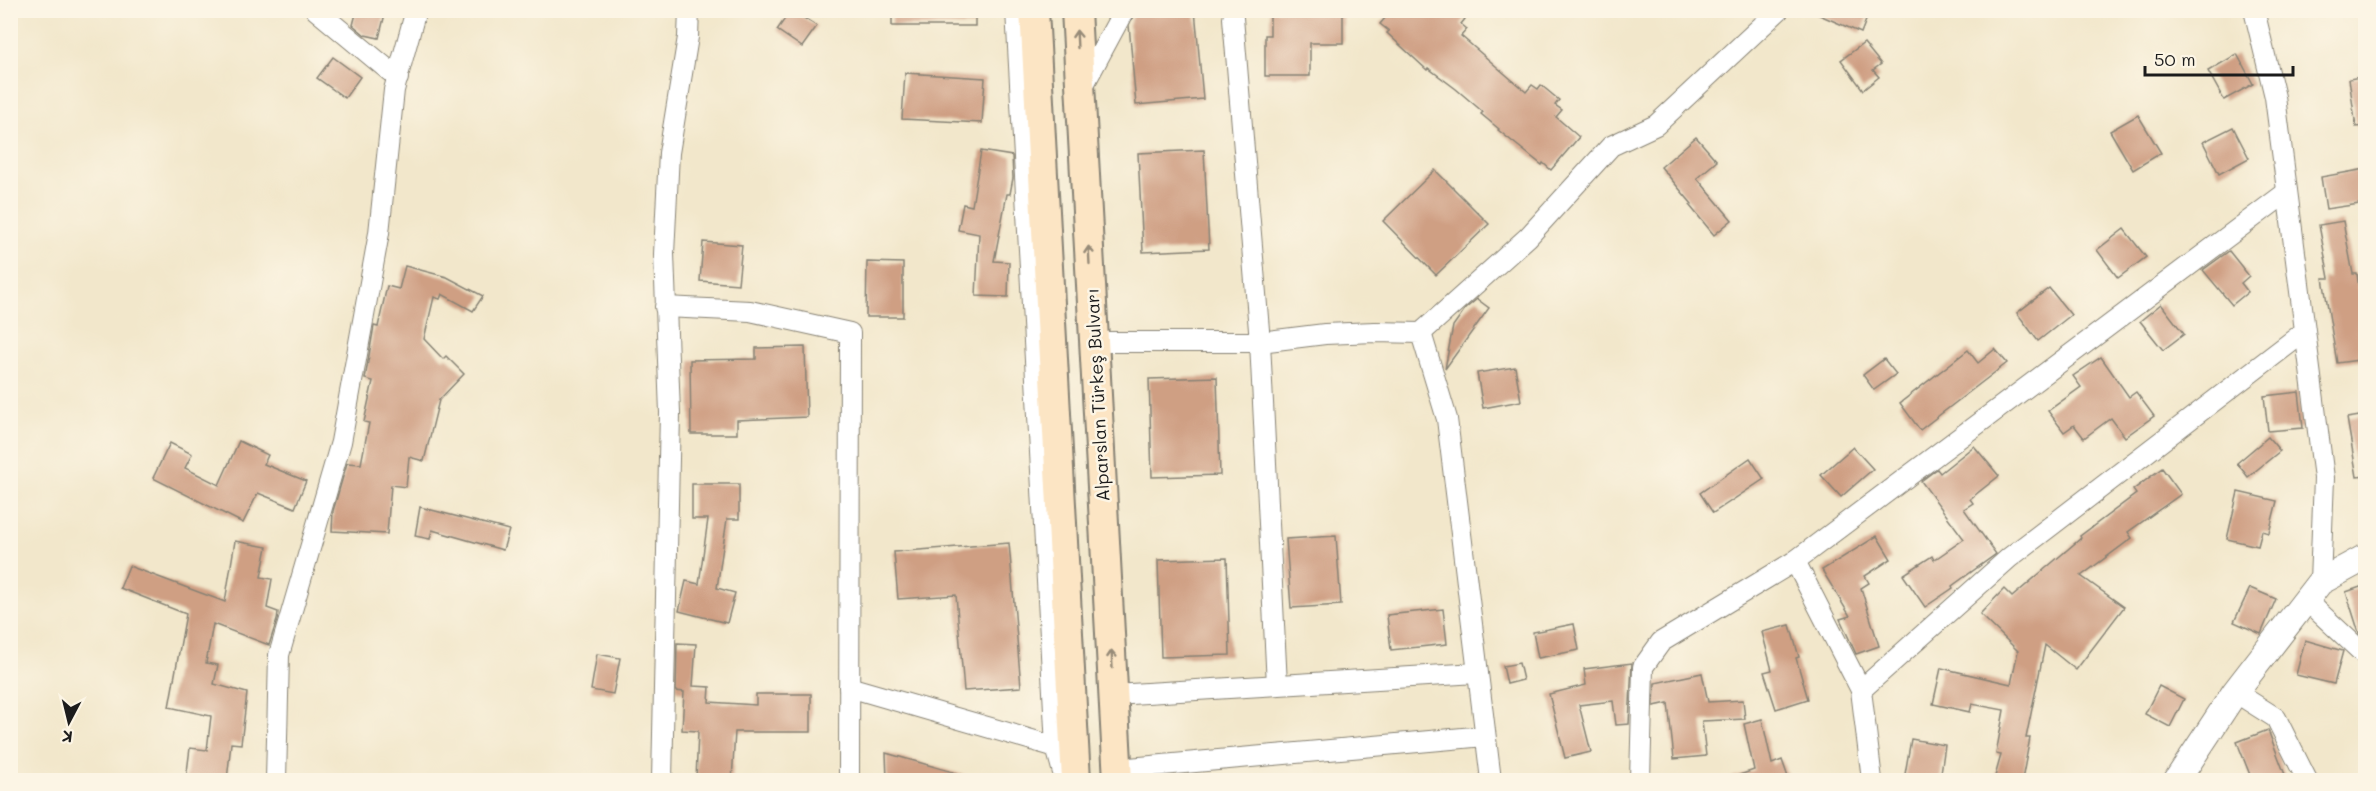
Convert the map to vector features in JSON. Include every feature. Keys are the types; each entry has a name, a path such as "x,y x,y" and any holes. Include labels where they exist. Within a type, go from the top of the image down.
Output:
{"main road":[{"path":"1034,10 1076,780"},
{"name":"Alparslan Türkeş Bulvarı","path":"1076,10 1118,775"}],"street":[{"path":"316,10 398,78"},
{"path":"276,780 279,655 341,442 379,233 394,90 416,20 416,10"},
{"path":"662,780 670,413 664,254 669,153 688,37 690,10"},
{"path":"1016,10 1056,747 1065,780"},
{"path":"1080,91 1124,10"},
{"path":"1094,342 1260,342 1325,334 1421,333 1528,237 1611,146 1656,125 1779,10"},
{"path":"2254,10 2275,97 2324,478 2313,591 2366,656"},
{"path":"1233,18 1260,342 1278,685"},
{"path":"1640,780 1643,667 1661,642 1795,561 2287,192"},
{"path":"665,307 750,311 850,333 849,780"},
{"path":"1861,690 2009,558 2304,332"},
{"path":"1421,333 1447,419 1491,780"},
{"path":"2177,780 2235,692 2313,591 2366,557"},
{"path":"1795,561 1861,690 1872,780"},
{"path":"1114,695 1477,673"},
{"path":"849,687 1056,747"},
{"path":"2235,692 2276,718 2307,780"},
{"path":"1118,775 1485,736"}],"building":[{"path":"357,10 386,10 379,38 365,35 353,25"},
{"path":"791,10 817,26 802,47 777,30"},
{"path":"892,10 975,10 975,26 892,26"},
{"path":"1136,10 1195,10 1203,99 1136,105 1129,25"},
{"path":"1270,10 1343,10 1343,43 1310,43 1310,76 1265,76 1265,35 1270,35"},
{"path":"1392,10 1454,10 1465,19 1461,24 1467,29 1461,36 1526,92 1532,85 1538,89 1541,85 1559,100 1555,105 1562,110 1556,117 1579,137 1551,170 1543,163 1542,165 1498,130 1481,114 1483,112 1456,89 1428,68 1427,70 1387,33 1389,31 1380,24"},
{"path":"1808,10 1870,10 1861,33"},
{"path":"1864,43 1881,64 1873,70 1879,77 1863,90 1841,60"},
{"path":"2237,54 2253,84 2224,100 2208,71"},
{"path":"333,57 360,77 345,98 317,78"},
{"path":"905,73 985,78 982,123 902,119"},
{"path":"2366,76 2366,126 2356,127 2349,79"},
{"path":"2138,115 2161,153 2133,170 2110,131"},
{"path":"2233,127 2249,158 2219,174 2203,142"},
{"path":"1696,137 1717,161 1697,178 1732,220 1714,235 1661,167"},
{"path":"1204,150 1209,249 1143,252 1138,153"},
{"path":"981,151 1012,156 1013,178 1010,194 1007,194 994,261 1009,262 1008,297 976,296 979,234 958,230 963,204 972,206"},
{"path":"2366,169 2366,203 2326,209 2321,177"},
{"path":"1435,170 1489,224 1436,275 1383,221"},
{"path":"2343,221 2353,274 2357,274 2360,296 2366,295 2366,359 2337,363 2323,278 2329,278 2319,225"},
{"path":"2124,229 2146,257 2118,278 2097,250"},
{"path":"703,242 742,245 738,284 700,281"},
{"path":"2229,251 2249,276 2241,283 2248,292 2232,305 2203,270"},
{"path":"867,262 903,263 903,317 866,317"},
{"path":"405,266 447,277 483,296 473,311 442,294 440,299 434,297 424,339 443,359 446,356 464,374 439,400 424,461 409,457 406,487 391,485 387,534 332,531 333,511 347,463 361,464 369,423 364,422 373,381 365,379 374,326 378,327 387,286 399,289"},
{"path":"2049,288 2071,315 2038,341 2017,313"},
{"path":"1477,299 1489,308 1445,369 1453,326 1465,309"},
{"path":"2161,304 2184,334 2163,350 2140,321"},
{"path":"805,347 807,417 737,420 737,434 691,434 690,360 756,359 756,348"},
{"path":"1995,349 2007,363 1920,430 1900,403 1968,350 1978,363"},
{"path":"2101,357 2129,397 2136,392 2154,416 2125,437 2111,418 2084,438 2074,425 2064,432 2048,411 2081,387 2073,376"},
{"path":"1884,359 1896,374 1874,390 1863,375"},
{"path":"1515,367 1521,401 1483,408 1477,373"},
{"path":"1217,377 1220,475 1152,477 1149,379"},
{"path":"2299,392 2303,428 2268,431 2264,396"},
{"path":"2366,415 2366,476 2357,477 2347,418"},
{"path":"2268,437 2280,451 2248,477 2237,463"},
{"path":"239,441 268,455 264,464 306,481 295,508 258,493 243,523 153,478 170,443 192,454 185,468 219,485"},
{"path":"1974,446 1999,476 1970,499 1973,503 1964,509 1996,554 1925,607 1903,575 1932,556 1934,560 1964,539 1921,481 1937,469 1940,473"},
{"path":"1853,447 1873,469 1841,497 1821,475"},
{"path":"1750,458 1764,479 1713,513 1700,493"},
{"path":"2162,468 2181,494 2128,532 2132,538 2081,576 2124,607 2076,670 2045,645 2026,738 2030,738 2022,780 1994,780 2001,755 1996,754 2004,710 1972,704 1970,712 1933,704 1941,668 2011,684 2018,651 1980,614 2004,589 2012,597 2081,538 2080,536 2136,494 2133,490"},
{"path":"692,484 739,484 739,519 727,519 717,588 735,593 727,623 679,611 686,581 699,584 708,519 692,519"},
{"path":"2238,492 2277,501 2269,533 2262,531 2258,546 2227,539"},
{"path":"420,507 509,530 503,550 432,530 430,539 415,536"},
{"path":"1336,536 1341,605 1291,608 1286,539"},
{"path":"1877,536 1891,559 1865,576 1869,583 1861,588 1879,646 1856,654 1840,619 1850,616 1822,570"},
{"path":"235,541 267,547 261,577 272,579 267,608 278,612 277,620 269,645 213,624 206,663 218,665 214,684 247,693 241,744 231,743 227,780 186,780 190,748 207,750 211,716 169,707 186,614 120,588 129,566 225,602"},
{"path":"1009,543 1021,687 964,691 956,595 898,599 894,552"},
{"path":"1227,558 1230,655 1161,657 1158,560"},
{"path":"2366,585 2366,639 2359,633 2346,592"},
{"path":"2250,588 2276,599 2261,634 2234,622"},
{"path":"1443,609 1447,644 1391,650 1387,615"},
{"path":"1574,624 1579,650 1538,658 1533,632"},
{"path":"1790,625 1799,657 1796,658 1808,699 1776,709 1764,672 1772,670 1762,632"},
{"path":"2305,640 2343,651 2334,684 2296,675"},
{"path":"677,643 696,644 693,686 710,687 709,702 756,705 756,694 811,694 811,732 735,732 732,780 696,780 698,731 682,730 684,692 676,691"},
{"path":"597,654 620,658 613,694 591,690"},
{"path":"1519,663 1523,680 1507,684 1503,666"},
{"path":"1632,663 1629,724 1616,725 1613,701 1579,705 1591,752 1565,758 1549,694 1586,685 1584,669"},
{"path":"1702,673 1708,702 1743,700 1745,719 1702,721 1706,756 1674,759 1668,703 1654,706 1655,683"},
{"path":"2159,686 2184,699 2170,727 2145,714"},
{"path":"1762,719 1772,764 1782,760 1789,780 1732,780 1731,778 1754,770 1744,724"},
{"path":"2268,730 2287,780 2252,780 2237,742"},
{"path":"1911,739 1945,745 1940,780 1904,780"},
{"path":"886,753 967,776 966,780 887,780"}]}
